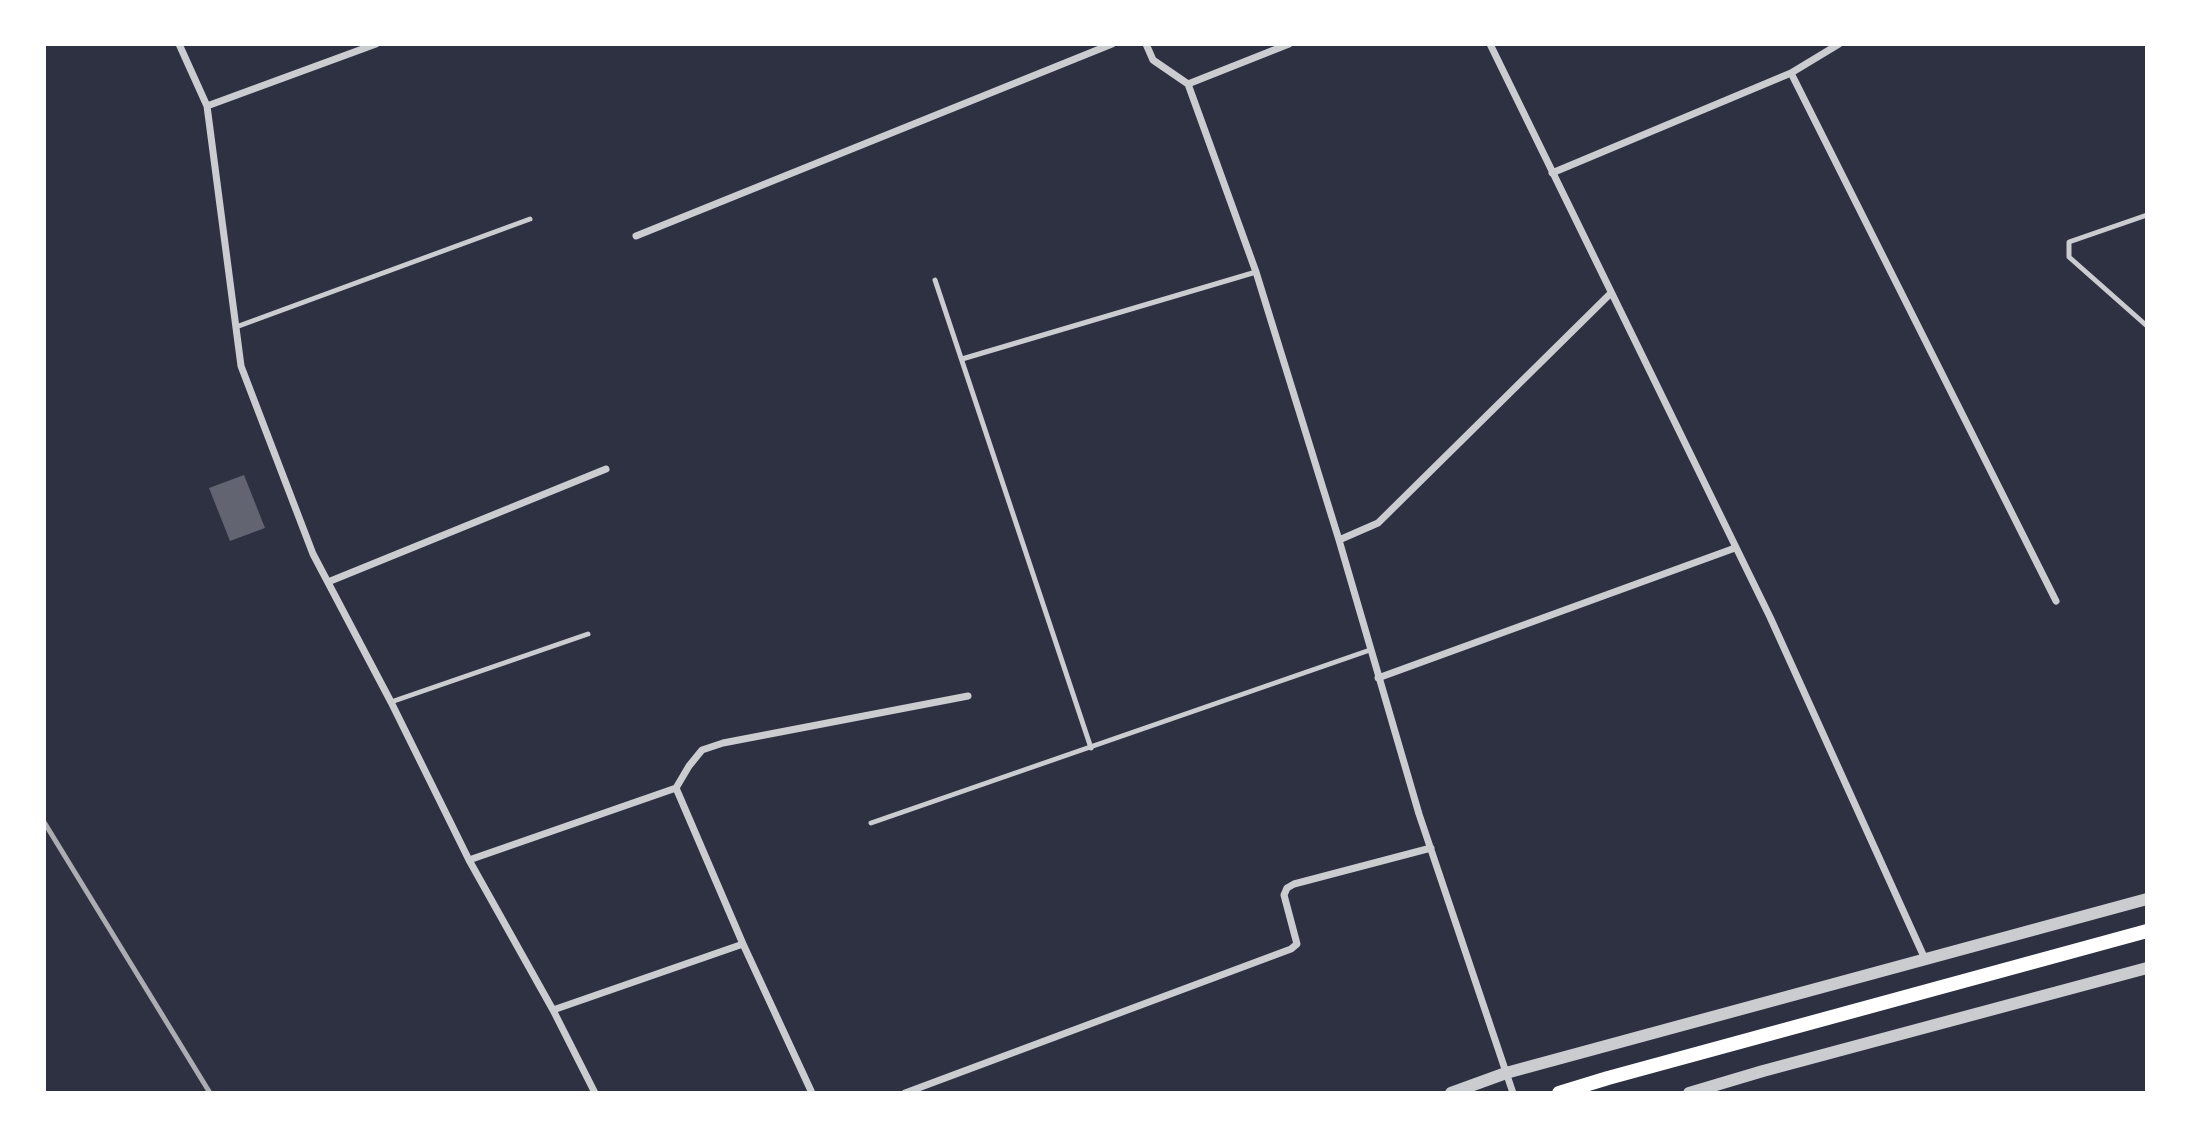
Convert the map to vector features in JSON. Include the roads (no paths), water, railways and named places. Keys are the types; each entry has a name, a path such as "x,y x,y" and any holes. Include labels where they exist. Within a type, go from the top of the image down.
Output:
{"main road":[{"path":"1559,1093 2147,931"}],"street":[{"path":"179,44 207,106 241,366 313,554 470,860 553,1010 594,1093"},
{"path":"207,106 376,44"},
{"path":"636,236 1112,44"},
{"path":"1146,44 1153,60 1188,84 1256,272 1431,849 1513,1093"},
{"path":"1188,84 1290,44"},
{"path":"1490,44 1770,618 1925,959"},
{"path":"1552,173 1791,73 1839,44"},
{"path":"1791,73 2056,601"},
{"path":"1339,540 1378,523 1611,293"},
{"path":"328,582 606,469"},
{"path":"1378,678 1735,548"},
{"path":"470,860 676,788 702,750 723,743 968,696"},
{"path":"676,788 743,944 812,1093"},
{"path":"905,1093 1291,949 1297,944 1284,895 1287,888 1431,849"},
{"path":"1451,1093 1506,1073 2147,899"},
{"path":"553,1010 743,944"},
{"path":"1689,1093 2147,968"}],"lane":[{"path":"2147,215 2069,242 2068,257 2147,326"},
{"path":"236,327 530,219"},
{"path":"962,359 1256,272"},
{"path":"934,281 1091,748"},
{"path":"391,702 588,634"},
{"path":"871,823 1370,650"}],"railway":[{"path":"44,822 210,1093"}]}
